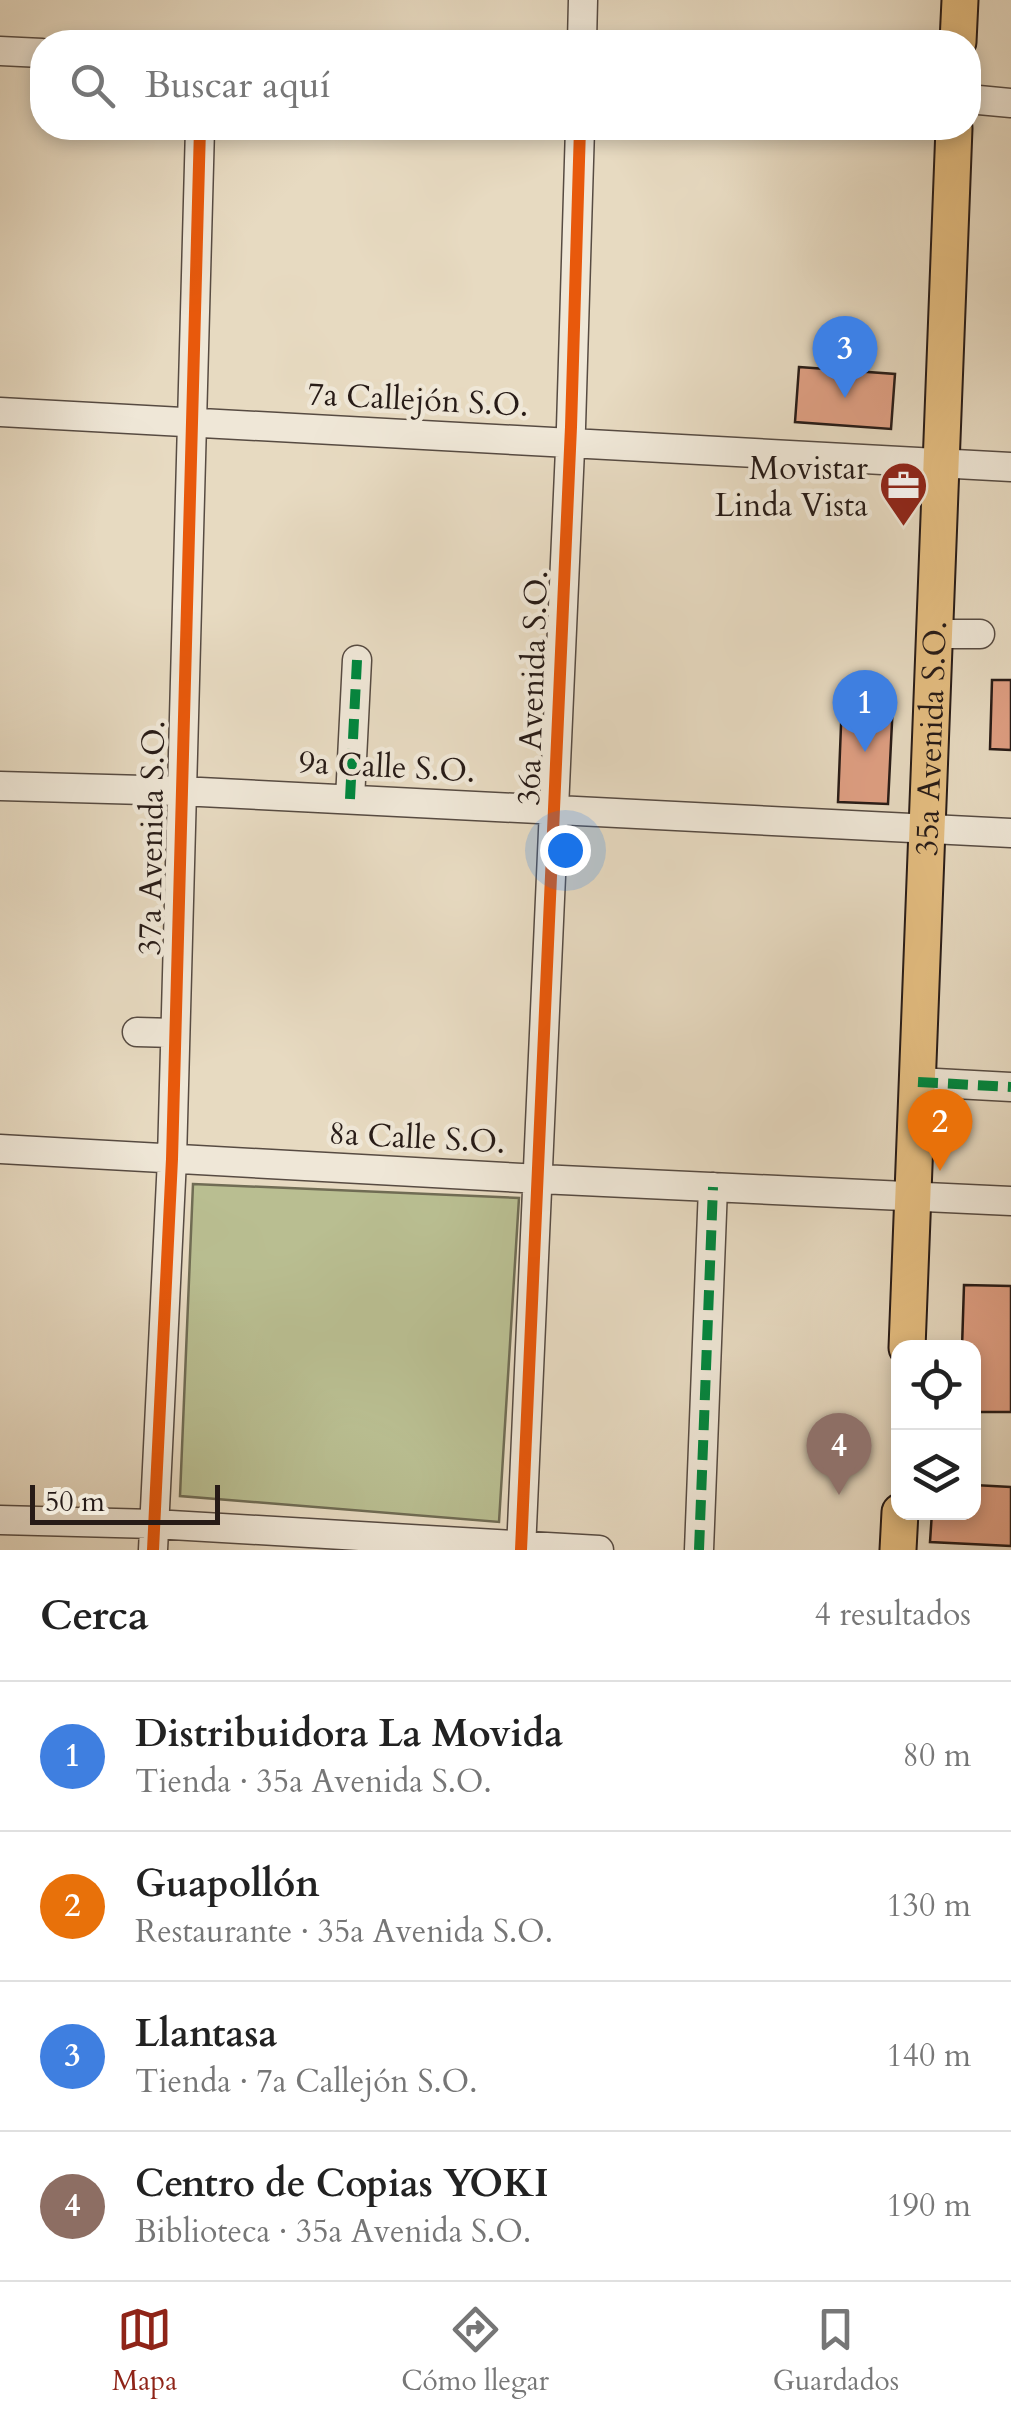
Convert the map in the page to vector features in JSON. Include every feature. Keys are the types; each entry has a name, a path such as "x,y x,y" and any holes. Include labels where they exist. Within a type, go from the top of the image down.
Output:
{"main road":[{"path":"959,30 960,0"},
{"name":"35a Avenida S.O.","path":"907,1340 954,140"},
{"path":"898,1550 900,1520"}],"street":[{"path":"583,30 584,0"},
{"path":"0,51 30,52"},
{"path":"981,100 1011,103"},
{"name":"37a Avenida S.O.","path":"154,1537 172,1159 200,140"},
{"name":"36a Avenida S.O.","path":"522,1548 580,140"},
{"name":"7a Callejón S.O.","path":"0,412 1011,467"},
{"path":"935,634 980,634"},
{"path":"350,799 357,660"},
{"name":"9a Calle S.O.","path":"0,786 180,791 1011,833"},
{"path":"137,1032 175,1033"},
{"path":"918,1082 1011,1087"},
{"name":"8a Calle S.O.","path":"0,1148 1011,1201"},
{"path":"698,1550 713,1187"},
{"path":"0,1520 154,1537 600,1550"}],"green space":[{"path":"193,1184 519,1198 499,1522 180,1496"}],"building":[{"path":"799,367 895,374 891,429 795,422"},
{"path":"992,680 1011,680 1011,750 990,749"},
{"path":"842,700 893,702 888,804 838,802"},
{"path":"964,1285 1011,1286 1011,1412 981,1412 981,1340 962,1340"},
{"path":"981,1485 1011,1487 1011,1546 930,1542 931,1520 981,1520"}],"marked path":[{"path":"350,799 357,660"},
{"path":"918,1082 1011,1087"},
{"path":"699,1550 713,1187"}],"cycle path":[{"path":"153,1550 172,1159 200,140"},
{"path":"521,1550 571,427 580,140"}],"place":[{"name":"Llantasa","path":"845,398"},
{"name":"Movistar Linda Vista","path":"903,528"},
{"name":"Distribuidora La Movida","path":"865,752"},
{"name":"Guapollón","path":"940,1171"},
{"name":"Centro de Copias YOKI","path":"839,1495"}]}
